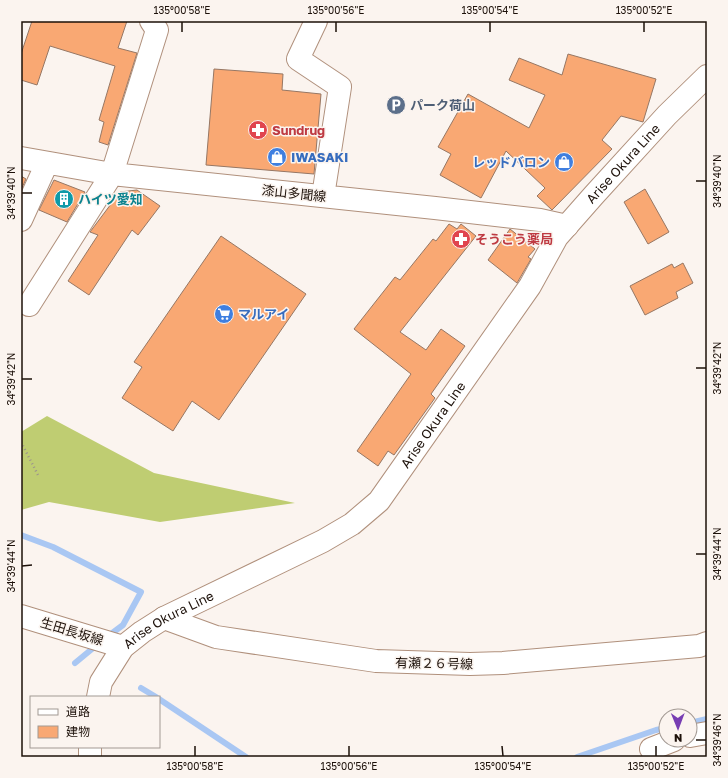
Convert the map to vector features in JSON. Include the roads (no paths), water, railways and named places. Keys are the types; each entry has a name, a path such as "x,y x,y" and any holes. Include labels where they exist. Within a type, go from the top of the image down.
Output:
{"street":[{"path":"29,305 112,174 157,30 151,21"},
{"path":"316,21 298,59 340,87 323,196"},
{"name":"Arise Okura Line","path":"98,696 101,682 123,647 142,632 164,618 323,541 352,524 379,501 530,286 557,238 667,115 707,76"},
{"name":"漆山多聞線","path":"21,158 112,174 540,220 567,226"},
{"path":"21,220 47,163"},
{"name":"生田長坂線","path":"21,616 123,647"},
{"name":"有瀬２６号線","path":"164,618 216,637 376,661 470,664 503,663 699,646 707,643"},
{"path":"651,749 658,746"}],"waterway":[{"path":"21,535 53,547 141,592 123,625 107,637"},
{"path":"75,663 98,644"},
{"path":"141,688 154,696"},
{"path":"160,700 246,757"},
{"path":"698,721 707,719"},
{"path":"577,757 658,730"}],"place":[{"name":"パーク荷山","path":"396,105"},
{"name":"Sundrug","path":"258,130"},
{"name":"IWASAKI","path":"277,157"},
{"name":"レッドバロン","path":"564,162"},
{"name":"ハイツ愛知","path":"64,199"},
{"name":"そうこう薬局","path":"461,239"},
{"name":"マルアイ","path":"224,314"}]}
